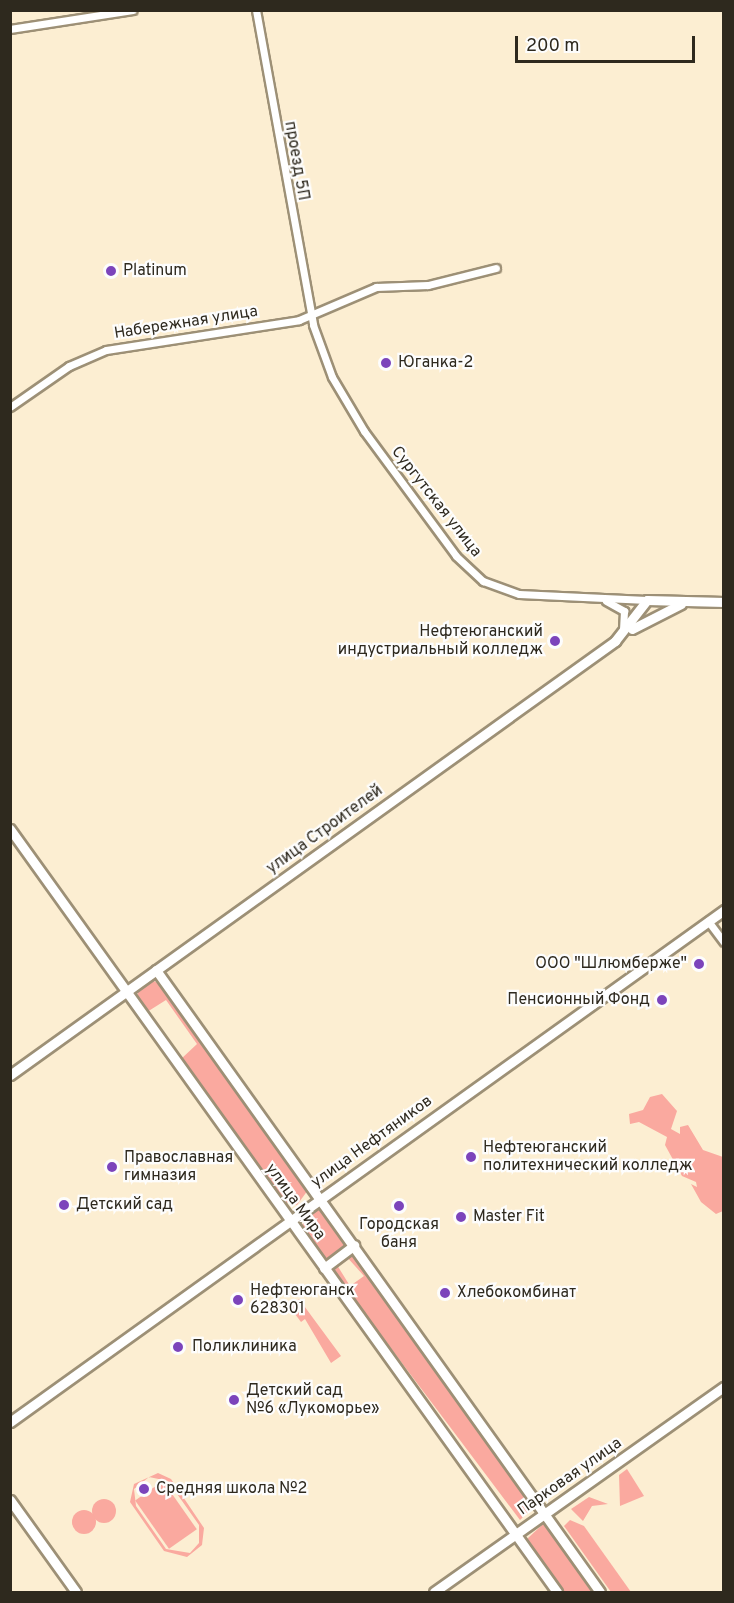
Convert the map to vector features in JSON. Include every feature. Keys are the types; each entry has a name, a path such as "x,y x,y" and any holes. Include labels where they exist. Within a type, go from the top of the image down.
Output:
{"main road":[{"name":"Сургутская улица","path":"647,600 723,602"},
{"name":"улица Строителей","path":"10,1075 615,640 647,600"},
{"path":"615,640 664,609 691,601"},
{"name":"улица Мира","path":"10,828 125,992 557,1593"},
{"name":"улица Нефтяников","path":"10,1422 320,1197 723,910"},
{"name":"улица Мира","path":"156,970 320,1197 600,1593"},
{"path":"324,1268 354,1245"},
{"name":"Парковая улица","path":"434,1593 723,1387"},
{"path":"10,1500 76,1593"}],"street":[{"path":"10,29 133,10"},
{"name":"проезд 5П","path":"256,10 310,316"},
{"name":"Набережная улица","path":"10,407 69,366 106,350 310,316 376,287 428,285 496,268"},
{"name":"Сургутская улица","path":"310,316 353,414 467,569 509,592 647,600"},
{"path":"598,598 624,611 625,623 615,640"},
{"path":"708,921 723,942"}],"shaded area":[{"path":"152,980 163,986 308,1190 297,1205 281,1201 180,1060 197,1044 166,1000 147,1012 137,1000 138,991"},
{"path":"662,1094 677,1111 671,1129 680,1134 680,1127 688,1125 703,1150 723,1157 723,1211 716,1214 701,1202 691,1184 697,1187 696,1182 682,1176 665,1145 667,1137 639,1122 630,1124 629,1114 643,1110 650,1097"},
{"path":"321,1207 349,1243 325,1261 302,1227 305,1216"},
{"path":"354,1252 534,1507 520,1520 332,1270 337,1265 350,1286 364,1276 346,1256"},
{"path":"299,1299 341,1356 331,1363 305,1319 301,1322 289,1306"},
{"path":"627,1469 644,1496 620,1506 619,1475"},
{"path":"158,1473 171,1479 204,1528 202,1545 187,1557 164,1551 130,1502 134,1484 149,1477","holes":["149,1477 168,1481 199,1525 199,1543 190,1553 166,1549 136,1506 134,1489"]},
{"path":"163,1481 197,1529 169,1549 135,1501"},
{"path":"589,1497 608,1504 592,1506 583,1521 571,1509"},
{"path":"104,1499 113,1502 116,1511 113,1520 104,1523 95,1520 92,1511 95,1502"},
{"path":"84,1510 89,1511 95,1517 95,1527 89,1533 84,1534 79,1533 73,1527 72,1522 73,1517 79,1511"},
{"path":"570,1520 584,1526 631,1592 611,1592 564,1526"},
{"path":"543,1524 549,1526 596,1592 563,1592 527,1539"}],"place":[{"name":"Platinum","path":"111,271"},
{"name":"Юганка-2","path":"386,363"},
{"name":"Нефтеюганский индустриальный колледж","path":"555,641"},
{"name":"ООО \"Шлюмберже\"","path":"699,964"},
{"name":"Пенсионный Фонд","path":"662,1000"},
{"name":"Нефтеюганский политехнический колледж","path":"471,1157"},
{"name":"Православная гимназия","path":"112,1167"},
{"name":"Детский сад","path":"64,1205"},
{"name":"Городская баня","path":"399,1206"},
{"name":"Master Fit","path":"461,1217"},
{"name":"Хлебокомбинат","path":"445,1293"},
{"name":"Нефтеюганск 628301","path":"238,1300"},
{"name":"Поликлиника","path":"178,1347"},
{"name":"Детский сад №6 «Лукоморье»","path":"234,1400"},
{"name":"Средняя школа №2","path":"144,1489"}]}
